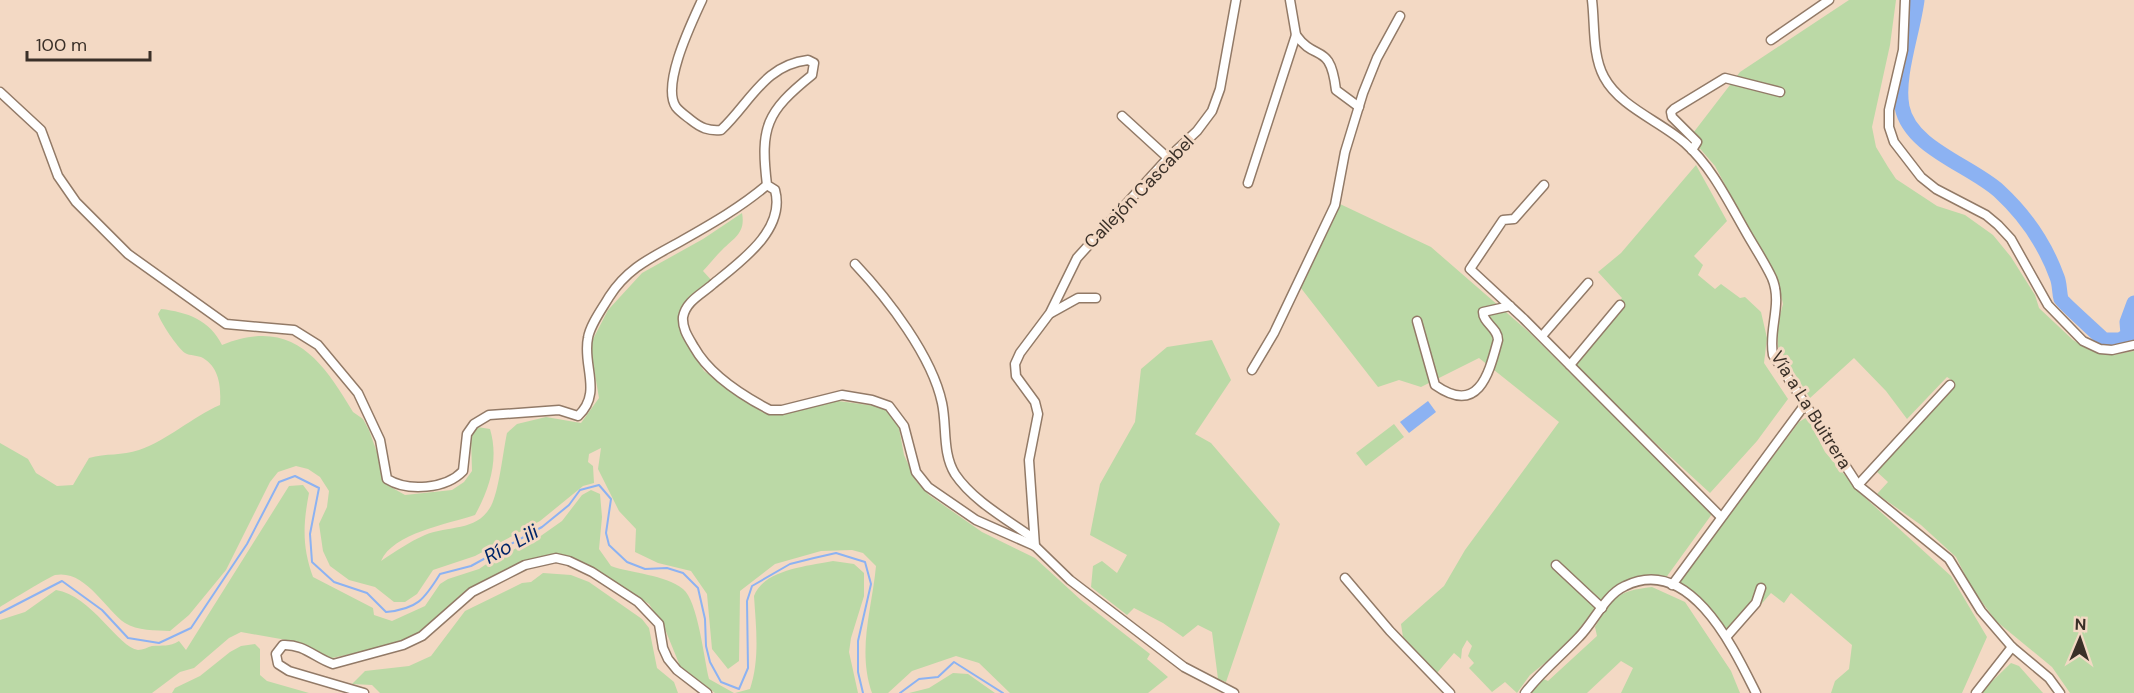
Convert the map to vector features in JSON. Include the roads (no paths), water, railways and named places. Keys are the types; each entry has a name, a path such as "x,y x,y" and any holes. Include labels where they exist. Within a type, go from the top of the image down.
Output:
{"street":[{"path":"702,0 683,46 672,87 676,108 700,127 710,131 721,130 765,78 782,67 799,61 808,60 814,63 812,75 786,95 770,119 764,137 767,185"},
{"name":"Callejón Cascabel","path":"1034,542 1029,460 1038,414 1035,402 1016,376 1016,364 1020,353 1050,313 1077,258 1128,205 1168,158 1197,131 1212,111 1220,88 1236,0"},
{"path":"1290,0 1296,35 1301,43 1328,59 1334,70 1336,90 1359,107"},
{"name":"Vía a La Buitrera","path":"1592,0 1597,52 1603,75 1611,87 1628,102 1692,150 1716,181 1772,278 1777,304 1771,344 1773,355 1858,485 1949,559 1981,611 2012,646 2049,678 2060,693"},
{"path":"1771,40 1829,0"},
{"path":"1905,0 1904,50 1889,110 1889,128 1894,142 1921,177 1936,189 1986,215 1998,225 2011,239 2048,305 2084,341 2100,349 2112,350 2134,345"},
{"path":"1252,370 1274,333 1311,251 1335,205 1345,152 1370,74 1401,16"},
{"path":"1248,183 1296,35"},
{"path":"1692,150 1697,142 1672,117 1674,109 1725,78 1780,92"},
{"path":"0,92 41,130 58,176 76,202 128,254 226,324 294,330 318,345 358,393 381,440 387,479 409,486 431,485 458,477 464,471 466,434 474,424 489,415 559,410 578,416 584,410 593,384 586,353 588,336 609,296 628,272 648,257 740,207 767,185"},
{"path":"1122,116 1168,158"},
{"path":"767,185 775,190 777,199 767,233 712,286 697,296 688,306 683,317 684,329 702,362 770,410 782,410 842,396 872,400 889,406 904,426 916,472 928,487 976,520 1034,542"},
{"path":"1544,185 1514,219 1503,220 1470,269 1542,336 1721,517"},
{"path":"855,264 884,294 917,346 938,388 942,404 946,452 955,474 977,498 1034,542 1070,580 1184,667 1234,693"},
{"path":"1542,336 1588,283"},
{"path":"1050,313 1078,298 1096,298"},
{"path":"1570,365 1620,305"},
{"path":"1417,321 1435,385 1443,391 1462,395 1473,393 1482,386 1498,340 1497,332 1484,318 1483,312 1510,306"},
{"path":"1858,485 1950,384"},
{"path":"1672,585 1806,403"},
{"path":"364,693 289,671 278,664 276,654 283,645 293,645 308,649 333,664 403,645 438,625 456,605 491,581 534,562 556,558 569,561 616,586 654,616 659,624 663,648 668,659 677,670 707,693"},
{"path":"1556,565 1602,608"},
{"path":"1345,578 1390,631 1450,693"},
{"path":"1525,693 1581,636 1602,608 1623,586 1654,581 1672,585 1701,604 1727,636 1755,693"},
{"path":"1727,636 1756,603 1761,588"},
{"path":"1976,693 2012,646"}],"water":[{"path":"1428,401 1436,412 1409,433 1400,422"}],"waterway":[{"path":"1917,0 1901,82 1902,107 1907,121 1916,134 1943,155 1999,191 2017,210 2047,253 2058,280 2061,299 2104,340 2120,340 2128,335 2127,322 2134,303"},
{"name":"Río Lili","path":"0,613 62,581 102,610 128,638 159,643 191,628 247,544 279,482 295,476 319,488 310,534 312,562 334,582 367,593 386,612 397,611 419,602 440,574 471,566 542,527 569,505 580,490 599,485 611,499 606,533 609,545 627,562 645,569 667,568 683,573 698,588 705,619 706,646 710,662 721,682 739,689 748,668 747,601 752,586 790,564 836,553 865,562 871,584 858,641 858,672 863,693"},
{"name":"Río Lili","path":"900,693 919,679 938,677 954,662 1003,693"}]}
